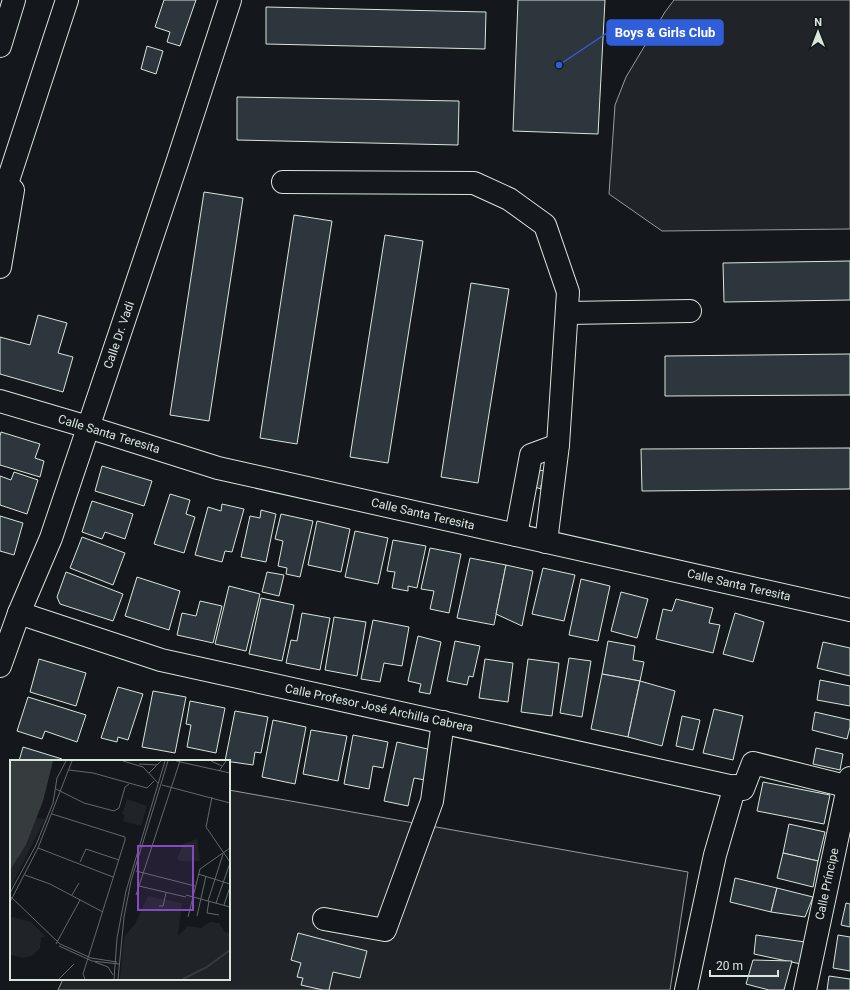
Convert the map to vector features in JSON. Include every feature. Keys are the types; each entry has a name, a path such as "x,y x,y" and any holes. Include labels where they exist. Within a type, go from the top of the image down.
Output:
{"main road":[{"path":"0,46 14,0"},
{"path":"0,205 67,0"},
{"name":"Calle Dr. Vadi","path":"0,666 19,613 51,538 230,0"},
{"path":"0,268 20,144"},
{"path":"283,182 474,183 509,199 545,225 568,292 558,445 546,542"},
{"path":"567,313 690,311"},
{"name":"Calle Santa Teresita","path":"0,401 218,468 850,610"},
{"path":"516,535 531,455 558,445"},
{"name":"Calle Profesor José Archilla Cabrera","path":"19,613 161,660 739,787"},
{"path":"324,919 385,930 432,801 443,722"},
{"path":"686,990 715,855 739,787 753,763 849,784"},
{"name":"Calle Príncipe","path":"805,990 849,784"}],"shaded area":[{"path":"674,0 850,0 850,229 662,231 609,194 615,105 626,77 665,12"},
{"path":"230,790 688,872 670,990 58,990 63,980 230,980"}],"building":[{"path":"164,0 196,0 180,46 167,42 170,32 155,27"},
{"path":"518,0 605,0 598,134 513,131"},
{"path":"266,7 486,12 485,49 266,44"},
{"path":"147,46 163,51 156,74 141,69"},
{"path":"237,97 459,101 458,145 237,140"},
{"path":"204,192 243,198 209,421 170,415"},
{"path":"294,215 332,221 297,444 260,438"},
{"path":"385,235 423,241 388,463 350,457"},
{"path":"850,261 850,300 724,302 723,263"},
{"path":"471,283 509,289 478,483 441,477"},
{"path":"38,315 67,323 58,353 73,357 63,392 0,374 0,337 30,345"},
{"path":"850,354 850,395 665,396 665,356"},
{"path":"1,432 40,444 35,458 44,461 40,477 0,465"},
{"path":"850,448 850,489 642,491 641,449"},
{"path":"102,466 152,481 144,506 95,491"},
{"path":"539,470 545,471 544,486 541,485 541,489 535,487"},
{"path":"14,472 38,480 27,514 0,505 0,476 11,480"},
{"path":"170,494 190,500 186,514 195,517 184,553 154,544"},
{"path":"92,501 133,514 125,539 105,532 102,539 82,532"},
{"path":"222,504 244,509 232,552 225,551 222,562 195,555 208,507 221,511"},
{"path":"261,510 276,514 266,562 241,557 250,516 260,518"},
{"path":"281,514 313,521 300,577 286,574 287,568 278,566 283,541 275,539"},
{"path":"0,516 23,523 14,555 0,551"},
{"path":"317,521 350,529 341,572 308,565"},
{"path":"355,531 388,538 378,584 345,577"},
{"path":"82,537 125,553 113,585 70,568"},
{"path":"393,540 426,546 417,588 408,586 408,591 392,588 395,572 387,571"},
{"path":"430,548 461,554 449,613 430,609 434,591 421,589"},
{"path":"470,558 506,565 494,625 457,618"},
{"path":"506,565 533,571 522,626 496,614"},
{"path":"543,568 575,575 564,621 532,614"},
{"path":"66,572 123,594 113,621 60,604 57,597"},
{"path":"267,572 284,575 279,596 262,592"},
{"path":"137,577 180,591 169,630 125,616"},
{"path":"581,579 610,586 598,641 569,635"},
{"path":"229,586 260,594 246,651 215,644"},
{"path":"621,592 648,599 637,638 611,631"},
{"path":"261,598 294,605 282,661 249,654"},
{"path":"676,599 713,608 709,623 720,625 713,653 656,639 663,609 672,611"},
{"path":"200,601 222,606 213,643 177,635 182,613 196,616"},
{"path":"302,613 330,618 320,670 286,663 291,640 297,641"},
{"path":"735,613 764,622 753,662 723,654"},
{"path":"334,617 366,622 357,676 325,670"},
{"path":"373,620 409,627 402,666 384,663 380,682 361,679"},
{"path":"418,636 441,642 430,694 419,692 421,684 408,681"},
{"path":"455,641 480,646 473,677 469,676 467,685 447,681"},
{"path":"608,641 635,646 633,660 644,662 640,681 602,674"},
{"path":"823,642 850,648 850,676 817,668"},
{"path":"569,658 591,661 582,717 560,713"},
{"path":"39,659 86,673 76,706 30,692"},
{"path":"485,659 513,663 508,702 479,698"},
{"path":"528,659 559,663 552,716 521,712"},
{"path":"602,674 640,681 628,737 591,729"},
{"path":"820,680 850,686 850,706 817,700"},
{"path":"640,681 675,691 662,746 628,737"},
{"path":"118,687 143,694 128,740 118,737 117,742 101,738"},
{"path":"153,691 186,697 175,753 142,747"},
{"path":"28,697 86,715 77,742 45,731 42,739 17,731"},
{"path":"190,701 225,708 216,753 187,747 191,725 186,724"},
{"path":"714,709 743,716 733,760 703,753"},
{"path":"235,711 268,717 261,753 255,752 253,765 225,760"},
{"path":"815,712 850,720 847,739 812,730"},
{"path":"682,716 700,720 693,750 676,746"},
{"path":"273,720 306,727 295,784 262,777"},
{"path":"311,730 347,736 338,781 303,774"},
{"path":"353,735 388,742 383,768 373,766 369,789 344,784"},
{"path":"397,742 432,750 425,780 414,778 408,806 384,801"},
{"path":"23,747 62,759 62,760 19,760"},
{"path":"816,748 843,754 840,770 813,764"},
{"path":"763,782 830,795 824,824 757,811"},
{"path":"789,824 825,832 818,861 783,853"},
{"path":"783,853 818,861 813,887 777,878"},
{"path":"735,878 777,888 771,912 730,902"},
{"path":"777,888 813,897 805,917 771,912"},
{"path":"846,903 850,904 850,927 841,925"},
{"path":"298,933 367,951 360,978 333,972 329,990 301,985 303,978 297,977 301,963 291,960"},
{"path":"756,935 805,942 801,964 754,954"},
{"path":"838,935 850,937 850,971 833,968"},
{"path":"753,960 792,961 784,990 769,990 746,984"},
{"path":"829,976 850,979 850,990 827,990"}],"place":[{"name":"Boys & Girls Club","path":"559,65"}]}
